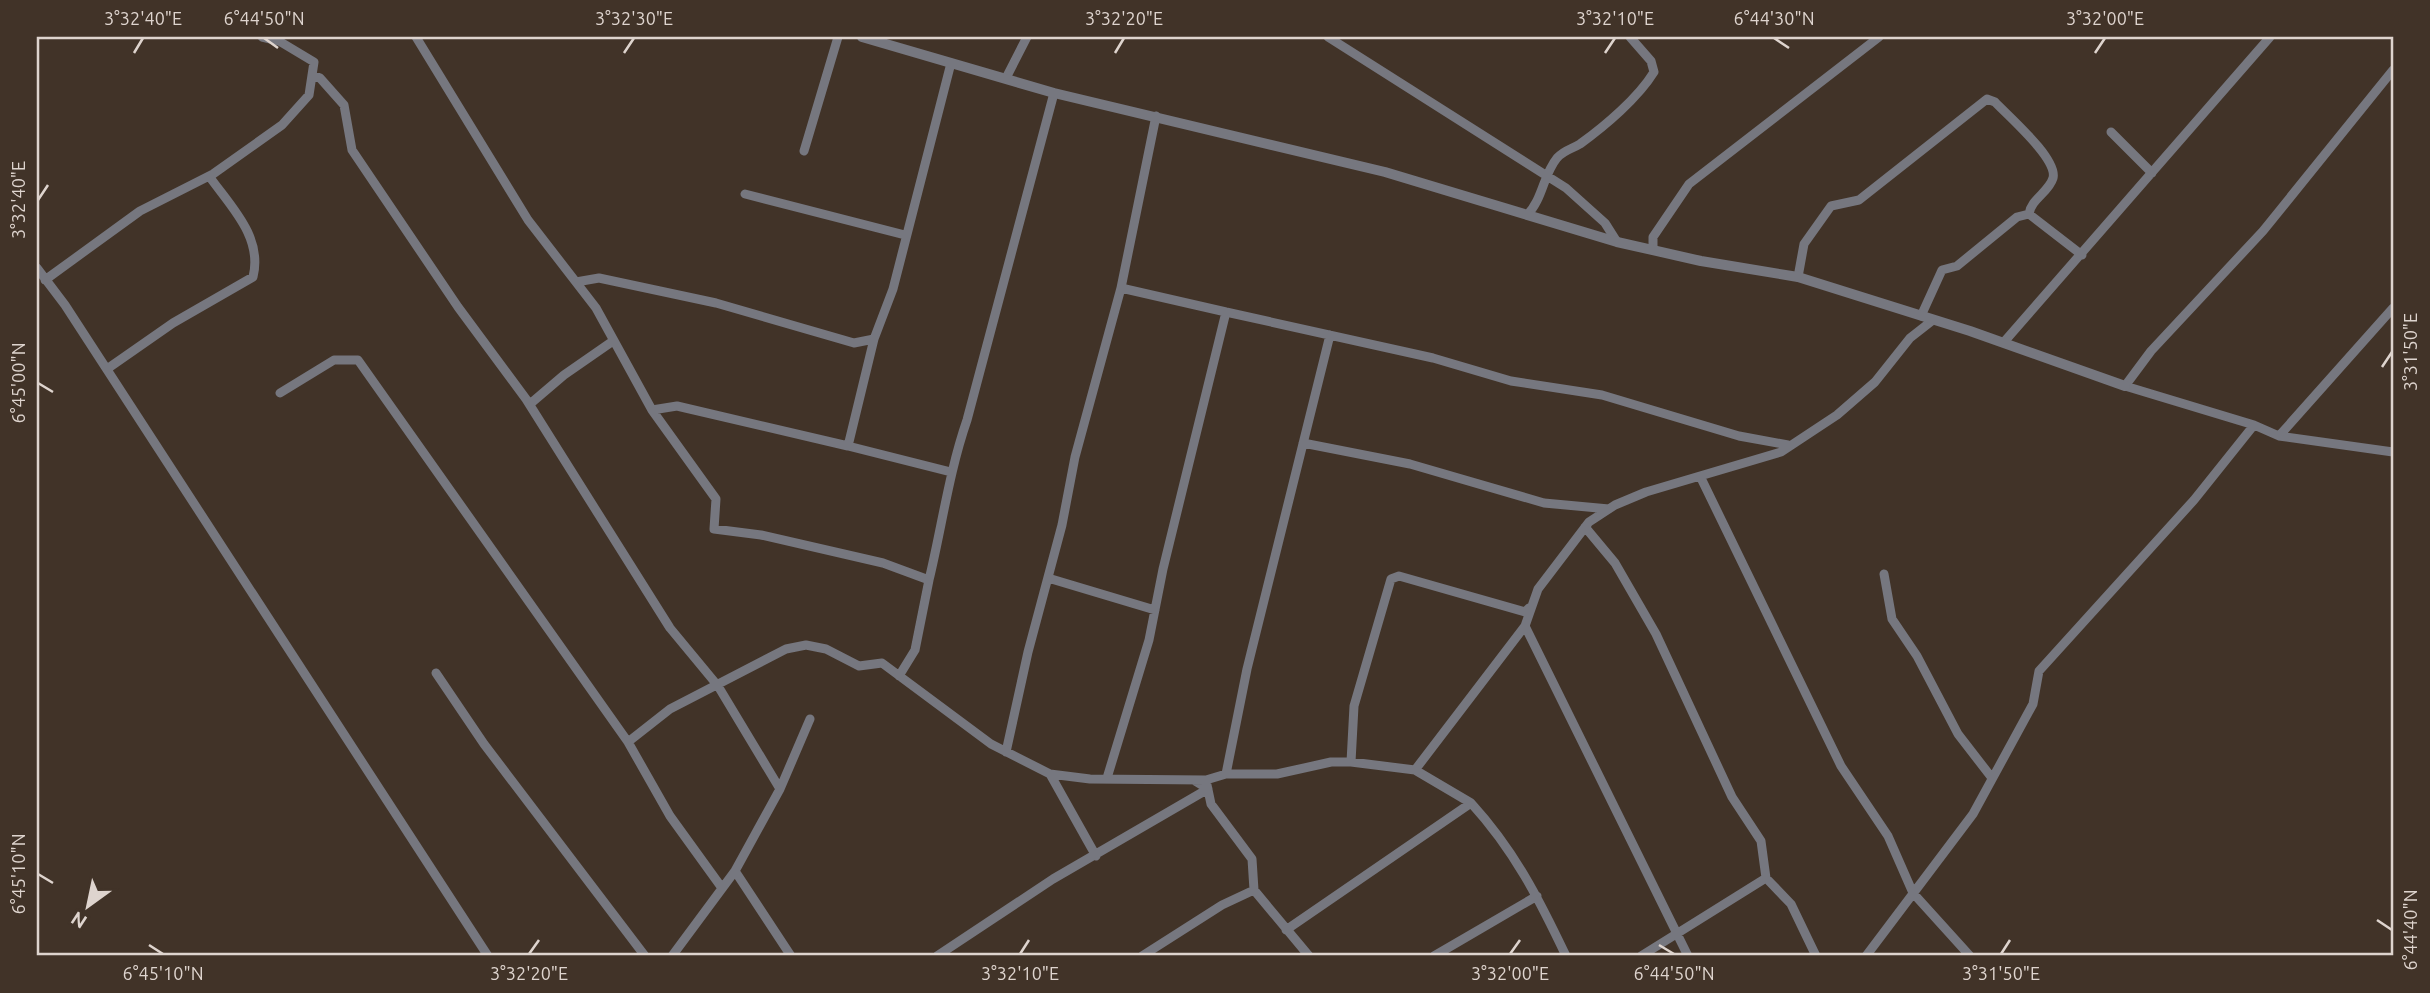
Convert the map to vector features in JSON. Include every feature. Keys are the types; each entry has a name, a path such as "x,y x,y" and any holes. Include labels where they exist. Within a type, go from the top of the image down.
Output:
{"street":[{"path":"46,279 141,211 209,176 282,125 309,95 314,62 279,41 262,37"},
{"path":"416,37 528,220 596,308 652,410 716,499 714,529 761,535 883,563 929,580"},
{"path":"804,150 838,37"},
{"path":"862,37 1054,93 1385,172 1617,242 1798,278 2004,342 2125,386 2254,425 2279,436 2393,452"},
{"path":"1006,78 1027,37"},
{"path":"1328,37 1547,176 1605,223 1617,242"},
{"path":"1527,215 1540,198 1547,176 1564,151 1579,145 1622,107 1654,72 1651,61 1630,37"},
{"path":"1653,250 1653,237 1689,184 1879,37"},
{"path":"2004,342 2270,37"},
{"path":"848,446 874,340 893,289 951,63"},
{"path":"2125,386 2151,351 2263,231 2393,70"},
{"path":"312,75 320,78 344,106 352,150 458,307 530,404 670,628 718,686 780,789"},
{"path":"899,676 915,650 951,472 1054,93"},
{"path":"1798,278 1804,244 1831,206 1859,200 1987,99 1995,102 2039,144 2053,172 2053,180 2030,207 2029,214"},
{"path":"1006,752 1075,457 1121,288 1156,116"},
{"path":"2111,132 2152,173"},
{"path":"107,369 173,323 253,277 257,259 252,237 209,176"},
{"path":"746,194 905,235"},
{"path":"2029,214 2082,255"},
{"path":"1415,770 1525,625 1538,589 1585,527 1608,509 1646,492 1781,452 1788,444 1837,415 1875,382 1927,318 1942,270 1957,265 2017,217 2029,214"},
{"path":"37,268 107,369 488,956"},
{"path":"576,282 599,278 716,303 854,343 874,340"},
{"path":"1121,288 1433,358 1511,381 1602,395 1739,436 1788,444"},
{"path":"2279,436 2393,307"},
{"path":"1107,778 1149,640 1226,312"},
{"path":"1226,774 1247,668 1330,335"},
{"path":"530,404 564,375 613,341"},
{"path":"280,393 334,360 358,360 628,742 670,816 722,888"},
{"path":"652,410 677,406 951,472"},
{"path":"1866,956 1973,814 2033,704 2039,671 2193,500 2254,425"},
{"path":"1303,443 1410,464 1544,503 1608,509"},
{"path":"1700,477 1841,766 1888,836 1913,893 1969,956"},
{"path":"1585,527 1615,562 1657,634 1732,797 1761,841 1766,878 1791,904 1816,956"},
{"path":"1884,574 1892,619 1917,656 1958,734 1992,778"},
{"path":"1351,762 1354,706 1391,579 1399,576 1525,612 1529,608"},
{"path":"1048,578 1155,610"},
{"path":"1525,625 1688,956"},
{"path":"628,742 670,709 718,686 764,659 786,649 806,645 825,649 859,666 882,663 991,744 1050,774 1192,779 1207,784"},
{"path":"436,673 484,744 645,956"},
{"path":"672,956 735,871 780,789 810,719"},
{"path":"937,956 1053,879 1096,856 1226,774 1277,774 1331,762 1415,770 1471,803 1502,838 1537,896 1566,956"},
{"path":"1050,774 1096,856"},
{"path":"1207,784 1211,804 1252,859 1254,890 1309,956"},
{"path":"1286,930 1471,803"},
{"path":"735,871 791,956"},
{"path":"1640,956 1766,878"},
{"path":"1142,956 1158,952 1222,905 1254,890"},
{"path":"1434,956 1537,896"}]}
